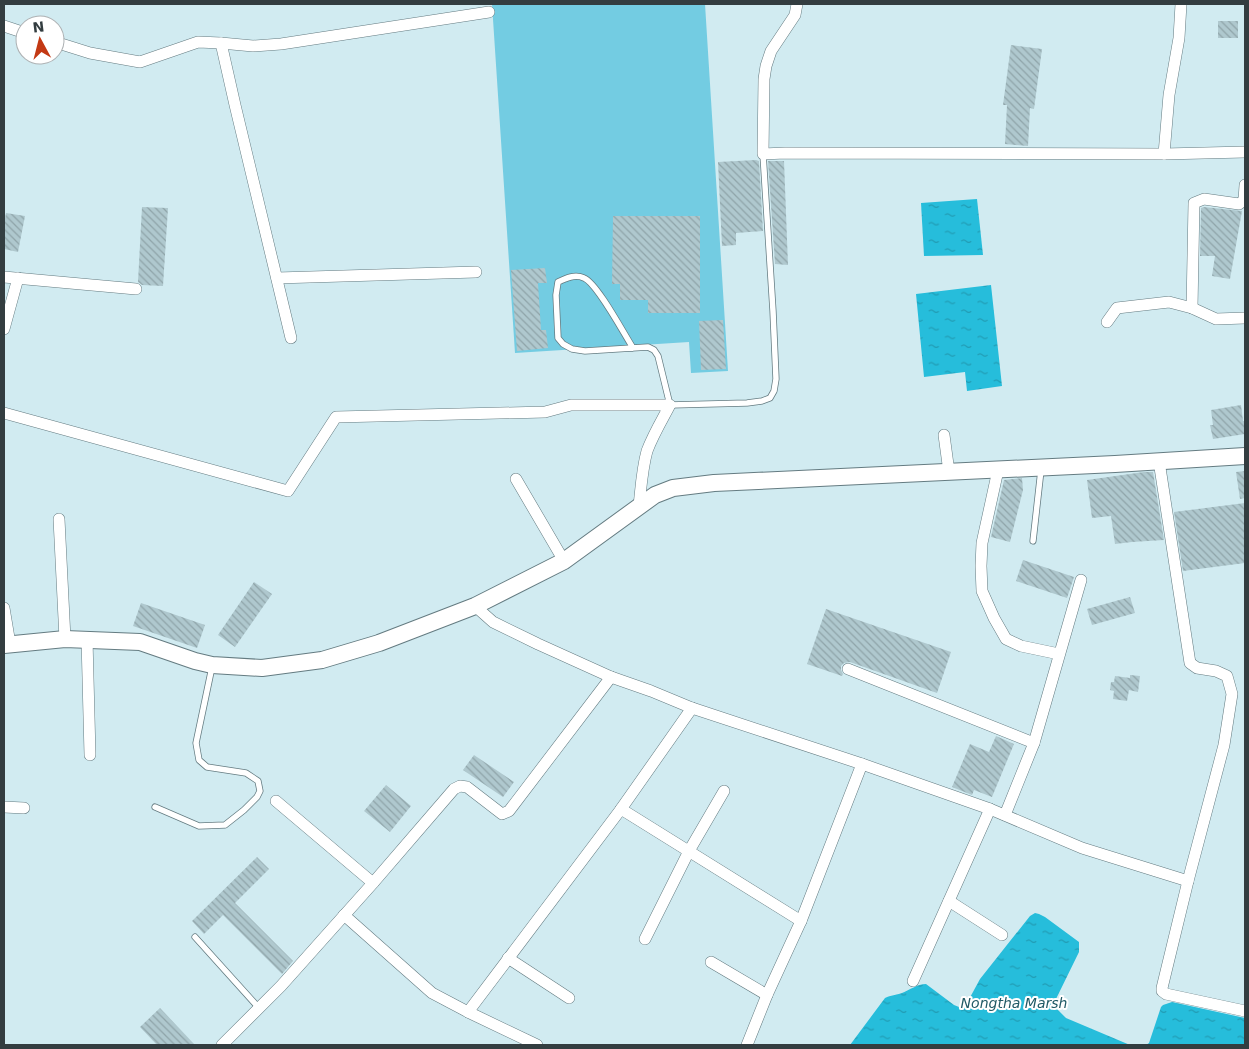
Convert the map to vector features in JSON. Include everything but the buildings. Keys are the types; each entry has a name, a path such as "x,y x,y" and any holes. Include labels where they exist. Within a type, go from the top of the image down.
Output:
{"street":[{"path":"797,4 795,14 771,51 766,66 764,79 763,154 785,152 1164,154 1245,152"},
{"path":"1164,154 1169,95 1179,38 1181,4"},
{"path":"65,45 90,53 140,62 198,42 253,46 281,44 488,12"},
{"path":"222,43 290,338"},
{"path":"1192,308 1194,204 1204,199 1239,204 1244,200 1245,185"},
{"path":"277,278 476,272"},
{"path":"4,277 136,289"},
{"path":"4,329 18,278"},
{"path":"1107,322 1117,308 1169,302 1192,308 1216,319 1245,318"},
{"path":"4,412 288,491 336,417 545,412 571,405 670,405 652,437 647,453 639,506"},
{"path":"944,435 948,472"},
{"path":"4,608 7,645 65,639 140,642 212,665 262,668 322,660 379,643 474,606 564,561 655,495 673,488 714,483 1041,468 1245,456"},
{"path":"1159,461 1190,663 1197,668 1216,671 1227,676 1232,694 1224,746 1188,881 1162,991 1166,994 1245,1011"},
{"path":"998,470 982,543 982,591 1006,639 1021,646 1059,654"},
{"path":"516,479 564,561"},
{"path":"59,519 65,639"},
{"path":"1005,815 1034,743 1081,580"},
{"path":"474,606 493,622 611,677 692,708 862,764 990,809 1082,848 1188,881"},
{"path":"87,639 90,755"},
{"path":"848,669 1034,743"},
{"path":"222,1045 281,986 454,789 460,786 467,787 502,814 509,811 611,677"},
{"path":"468,1012 621,810 692,708"},
{"path":"747,1045 767,995 801,921 862,764"},
{"path":"645,939 689,851 724,791"},
{"path":"276,801 373,883"},
{"path":"4,806 24,808"},
{"path":"913,981 990,809"},
{"path":"621,810 801,921"},
{"path":"949,901 1002,934"},
{"path":"344,915 432,993 537,1045"},
{"path":"508,958 569,998"},
{"path":"711,962 767,995"}],"lane":[{"path":"633,348 596,289 586,279 576,276 565,278 558,282 556,295 558,338 563,344 572,349 585,350 633,348 648,347 654,350 658,356 670,405 762,402 770,398 774,391 776,380 763,154"},
{"path":"1033,541 1041,468"},
{"path":"155,807 199,826 225,825 244,810 257,797 260,791 258,781 246,773 207,767 198,760 196,744 212,665"},
{"path":"195,937 259,1008"}],"shaded area":[{"path":"492,4 705,4 728,371 691,373 689,342 515,353"}],"water":[{"path":"977,199 983,255 924,256 921,203"},
{"path":"991,285 1002,386 967,391 965,372 924,377 916,294"},
{"name":"Nongtha Marsh","path":"1035,913 1045,917 1079,942 1079,952 1056,999 1057,1009 1066,1018 1130,1045 850,1045 885,998 920,985 926,984 954,1005 959,1007 965,1006 980,979 1030,916"},
{"path":"1172,1002 1245,1018 1245,1045 1146,1045 1149,1043 1161,1007"}]}
